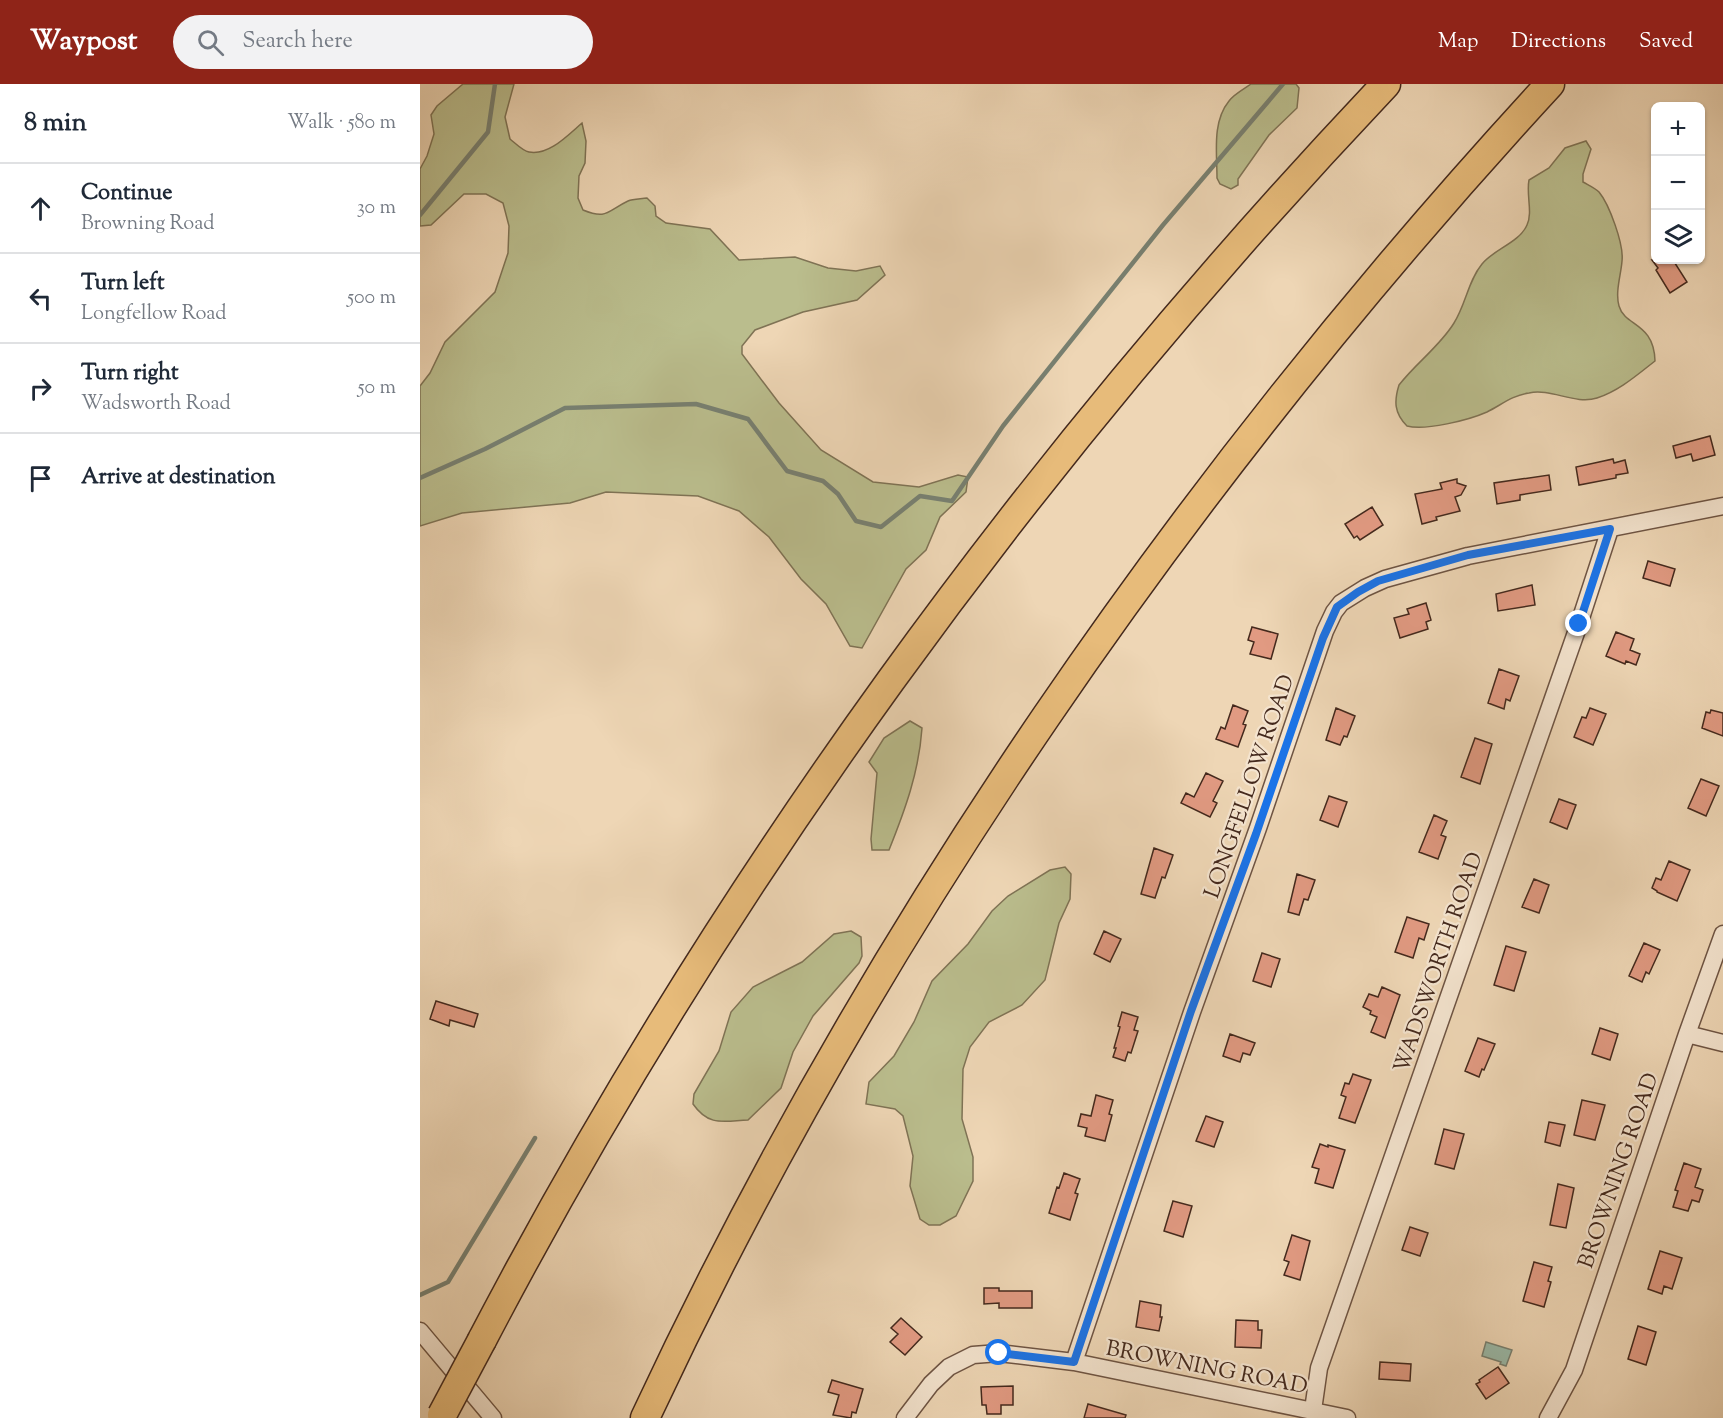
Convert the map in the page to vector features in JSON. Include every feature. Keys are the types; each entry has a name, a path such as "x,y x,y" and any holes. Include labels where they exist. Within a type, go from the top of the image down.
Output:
{"highway":[{"path":"442,1417 523,1262 607,1112 742,894 885,688 1002,532 1146,351 1282,195 1386,84"},
{"path":"645,1418 736,1234 847,1033 967,837 1051,711 1197,507 1316,354 1438,209 1550,84"}],"street":[{"name":"LONGFELLOW ROAD","path":"1074,1362 1191,1011 1256,834 1323,638 1337,607 1365,588 1392,577 1468,555 1723,506"},
{"name":"WADSWORTH ROAD","path":"1313,1410 1319,1368 1572,646 1610,529"},
{"name":"BROWNING ROAD","path":"1548,1418 1574,1371 1687,1034 1723,934"},
{"path":"1687,1034 1723,1043"},
{"path":"420,1331 494,1418"},
{"name":"BROWNING ROAD","path":"905,1418 936,1379 949,1367 973,1355 999,1353 1074,1362 1347,1418"}],"green space":[{"path":"463,84 514,84 505,117 510,139 527,151 544,151 565,138 582,123 586,141 585,163 579,176 578,198 583,210 602,214 628,201 647,198 655,206 656,216 666,223 710,229 739,260 795,257 828,268 856,271 880,266 885,275 857,300 803,312 755,330 742,346 742,354 779,403 821,450 873,482 919,487 958,475 968,477 966,492 940,517 926,550 906,569 862,648 850,646 826,604 801,579 769,537 739,511 698,496 606,492 570,503 462,513 420,526 420,386 430,373 445,342 495,292 508,253 509,226 503,203 486,194 464,194 431,225 420,226 420,169 434,134 431,115 437,106"},
{"path":"1251,84 1296,84 1299,88 1297,108 1269,135 1238,179 1238,185 1231,189 1220,184 1217,178 1218,128 1220,118 1229,101"},
{"path":"1586,141 1591,149 1583,174 1583,182 1603,198 1621,245 1619,306 1622,313 1650,339 1655,361 1620,387 1597,398 1589,400 1546,393 1529,393 1512,398 1487,412 1459,421 1425,427 1407,426 1396,407 1399,385 1448,331 1458,316 1473,278 1482,264 1518,237 1527,225 1529,180 1549,168 1565,148"},
{"path":"910,721 922,728 918,760 910,790 889,850 872,850 877,773 869,762 884,738"},
{"path":"1065,867 1071,874 1070,899 1059,923 1045,980 1022,1005 989,1022 970,1047 963,1069 962,1119 973,1157 973,1181 956,1216 940,1225 929,1225 920,1219 910,1186 913,1156 903,1116 895,1109 866,1104 869,1082 894,1056 914,1022 932,981 968,944 992,911 1008,896 1050,870"},
{"path":"851,931 861,937 862,956 859,963 813,1016 793,1052 781,1088 748,1120 718,1121 705,1116 693,1104 694,1094 719,1051 731,1012 753,987 802,962 834,934"}],"shaded area":[{"path":"1486,1342 1512,1350 1506,1366 1482,1356"}],"building":[{"path":"1655,264 1676,264 1687,282 1670,293 1656,270 1658,268"},
{"path":"1710,436 1715,455 1693,461 1691,454 1676,458 1673,446"},
{"path":"1613,459 1614,463 1625,460 1628,473 1616,475 1616,478 1579,485 1576,467"},
{"path":"1549,475 1551,490 1520,495 1520,500 1497,504 1494,483"},
{"path":"1457,479 1457,483 1466,486 1461,495 1455,497 1460,511 1436,517 1437,520 1422,524 1415,494 1442,489 1440,483"},
{"path":"1372,507 1383,525 1360,540 1357,536 1354,538 1345,524"},
{"path":"1648,561 1675,569 1670,586 1643,578"},
{"path":"1532,585 1535,605 1498,611 1496,594"},
{"path":"1426,603 1431,620 1426,622 1428,629 1400,638 1394,618 1409,614 1407,609"},
{"path":"1252,627 1278,634 1271,659 1250,654 1254,642 1248,640"},
{"path":"1616,632 1634,639 1630,650 1640,654 1636,665 1626,661 1625,664 1606,656"},
{"path":"1499,669 1519,676 1510,701 1506,699 1504,709 1488,703"},
{"path":"1233,705 1248,711 1243,724 1246,725 1238,747 1216,739 1221,727 1225,729"},
{"path":"1336,708 1355,716 1347,737 1344,736 1340,745 1326,740"},
{"path":"1590,708 1606,714 1593,745 1574,737 1582,717 1586,718"},
{"path":"1711,710 1723,713 1723,736 1702,728 1706,712 1710,713"},
{"path":"1475,738 1492,744 1480,784 1461,777"},
{"path":"1206,773 1223,781 1213,801 1217,803 1210,817 1181,803 1186,793 1194,797"},
{"path":"1701,779 1719,786 1706,816 1688,808"},
{"path":"1329,796 1347,802 1338,827 1320,820"},
{"path":"1559,799 1576,805 1567,829 1550,822"},
{"path":"1434,815 1447,821 1441,835 1446,837 1438,859 1419,852"},
{"path":"1154,848 1173,855 1155,898 1141,894"},
{"path":"1669,861 1690,870 1677,901 1652,888 1656,878 1661,880"},
{"path":"1297,874 1315,880 1308,900 1304,899 1299,915 1288,912"},
{"path":"1534,879 1549,885 1539,913 1522,907"},
{"path":"1407,917 1429,924 1424,940 1419,938 1413,958 1395,952"},
{"path":"1104,931 1121,939 1110,962 1094,954"},
{"path":"1644,943 1660,950 1649,974 1646,972 1642,982 1629,976"},
{"path":"1506,946 1526,952 1514,991 1494,985"},
{"path":"1262,953 1280,959 1271,987 1253,981"},
{"path":"1382,987 1400,995 1385,1038 1371,1032 1377,1017 1363,1007 1369,994 1378,997"},
{"path":"436,1001 478,1014 474,1027 450,1020 449,1026 430,1019"},
{"path":"1122,1012 1138,1017 1134,1030 1138,1031 1131,1053 1128,1052 1125,1061 1113,1057"},
{"path":"1600,1028 1618,1034 1610,1060 1592,1054"},
{"path":"1230,1034 1255,1043 1250,1055 1243,1053 1240,1062 1223,1056"},
{"path":"1478,1038 1495,1044 1479,1077 1465,1071"},
{"path":"1353,1074 1371,1080 1355,1123 1339,1118 1346,1097 1341,1095 1345,1083 1349,1084"},
{"path":"1096,1095 1113,1100 1109,1114 1112,1115 1105,1141 1085,1136 1087,1128 1078,1126 1081,1114 1091,1116"},
{"path":"1582,1100 1605,1105 1595,1140 1574,1135"},
{"path":"1206,1116 1223,1122 1214,1147 1196,1141"},
{"path":"1549,1122 1565,1125 1560,1146 1545,1142"},
{"path":"1444,1129 1464,1134 1454,1169 1435,1164"},
{"path":"1320,1144 1345,1150 1333,1188 1315,1183 1319,1169 1312,1167"},
{"path":"1684,1163 1701,1169 1695,1187 1703,1190 1699,1202 1692,1200 1688,1211 1673,1207 1678,1191 1675,1190"},
{"path":"1064,1173 1080,1179 1070,1220 1049,1213"},
{"path":"1558,1184 1574,1188 1566,1228 1550,1225"},
{"path":"1173,1201 1192,1206 1183,1237 1164,1231"},
{"path":"1410,1227 1428,1233 1420,1256 1402,1250"},
{"path":"1292,1235 1310,1241 1300,1280 1284,1275 1289,1262 1284,1260"},
{"path":"1660,1251 1682,1258 1672,1289 1664,1286 1662,1294 1648,1289"},
{"path":"1534,1262 1552,1267 1548,1281 1551,1282 1544,1307 1523,1301"},
{"path":"984,1288 999,1288 999,1291 1032,1291 1032,1308 999,1308 999,1303 984,1304"},
{"path":"1140,1301 1161,1305 1160,1317 1162,1317 1159,1331 1136,1327"},
{"path":"901,1318 922,1337 905,1355 890,1342 898,1334 891,1328"},
{"path":"1236,1320 1258,1321 1258,1330 1262,1330 1261,1348 1235,1347"},
{"path":"1638,1326 1656,1332 1646,1365 1628,1359"},
{"path":"1380,1362 1411,1364 1410,1381 1379,1379"},
{"path":"1498,1367 1509,1383 1486,1399 1476,1384"},
{"path":"832,1380 863,1389 856,1413 852,1412 851,1418 833,1415 839,1395 828,1392"},
{"path":"1013,1386 1013,1405 1001,1405 1001,1414 987,1414 986,1405 982,1405 981,1387"},
{"path":"1088,1404 1126,1415 1125,1418 1084,1418"}],"waterway":[{"path":"420,215 488,132 495,84"},
{"path":"420,478 485,449 565,408 696,404 748,419 787,471 823,481 838,494 856,521 881,527 920,496 952,501 1003,426 1163,225 1283,84"},
{"path":"420,1295 448,1282 535,1138"}],"route":[{"path":"999,1353 1074,1362 1191,1011 1256,834 1323,638 1337,607 1378,581 1468,555 1610,529 1579,624"}]}
